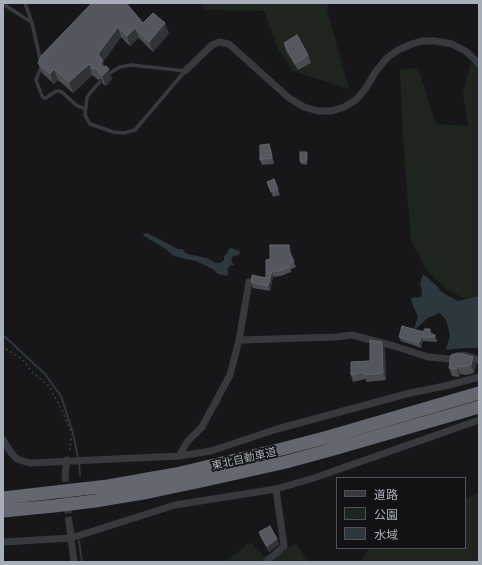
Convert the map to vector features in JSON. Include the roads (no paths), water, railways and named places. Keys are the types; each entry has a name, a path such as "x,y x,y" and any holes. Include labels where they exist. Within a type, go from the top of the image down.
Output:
{"highway":[{"name":"東北自動車道","path":"3,498 108,486 176,474 260,455 328,437 479,393"},
{"name":"東北自動車道","path":"3,511 95,501 206,480 286,462 479,407"},
{"path":"3,489 74,484 149,472 176,474"}],"street":[{"path":"185,71 212,45 219,42 229,44 289,98 304,107 318,111 332,111 344,107 356,100 387,58 398,50 412,44 422,41 435,41 452,44 467,52 479,64"},
{"path":"179,456 187,442 202,427 230,375 239,340 250,282"},
{"path":"239,340 337,337 352,335 428,357 450,359 464,356 474,358 479,361"},
{"path":"3,440 17,459 30,462 179,456 211,451 277,429 402,395 479,377"},
{"path":"3,542 71,538 174,505 276,489 314,478 479,420"},
{"path":"65,475 67,460"},
{"path":"266,562 284,546 276,489"},
{"path":"69,522 74,562"}],"lane":[{"path":"25,3 32,23 41,63 36,80 42,96 46,98 56,91 59,91 76,105 85,109"},
{"path":"3,4 32,23"},
{"path":"108,74 120,67 132,65 185,71"},
{"path":"100,82 87,98 85,115 90,124 113,132 124,133 135,130 185,71"}],"water":[{"path":"143,233 149,234 178,249 182,249 187,254 207,258 216,263 220,263 224,260 224,257 230,248 240,251 239,255 233,256 231,260 234,265 231,265 228,268 228,276 218,274 213,269 196,261 172,255 166,249 144,236"},
{"path":"423,274 443,293 458,301 479,296 479,348 446,350 450,335 446,320 440,313 428,318 414,330 418,316 411,298 421,297 422,291 420,284"}],"waterway":[{"path":"3,335 45,374 61,396 73,433 78,458"},
{"path":"79,463 80,475"},
{"path":"79,541 82,562"}],"tunnel":[{"path":"65,475 69,522"}]}
